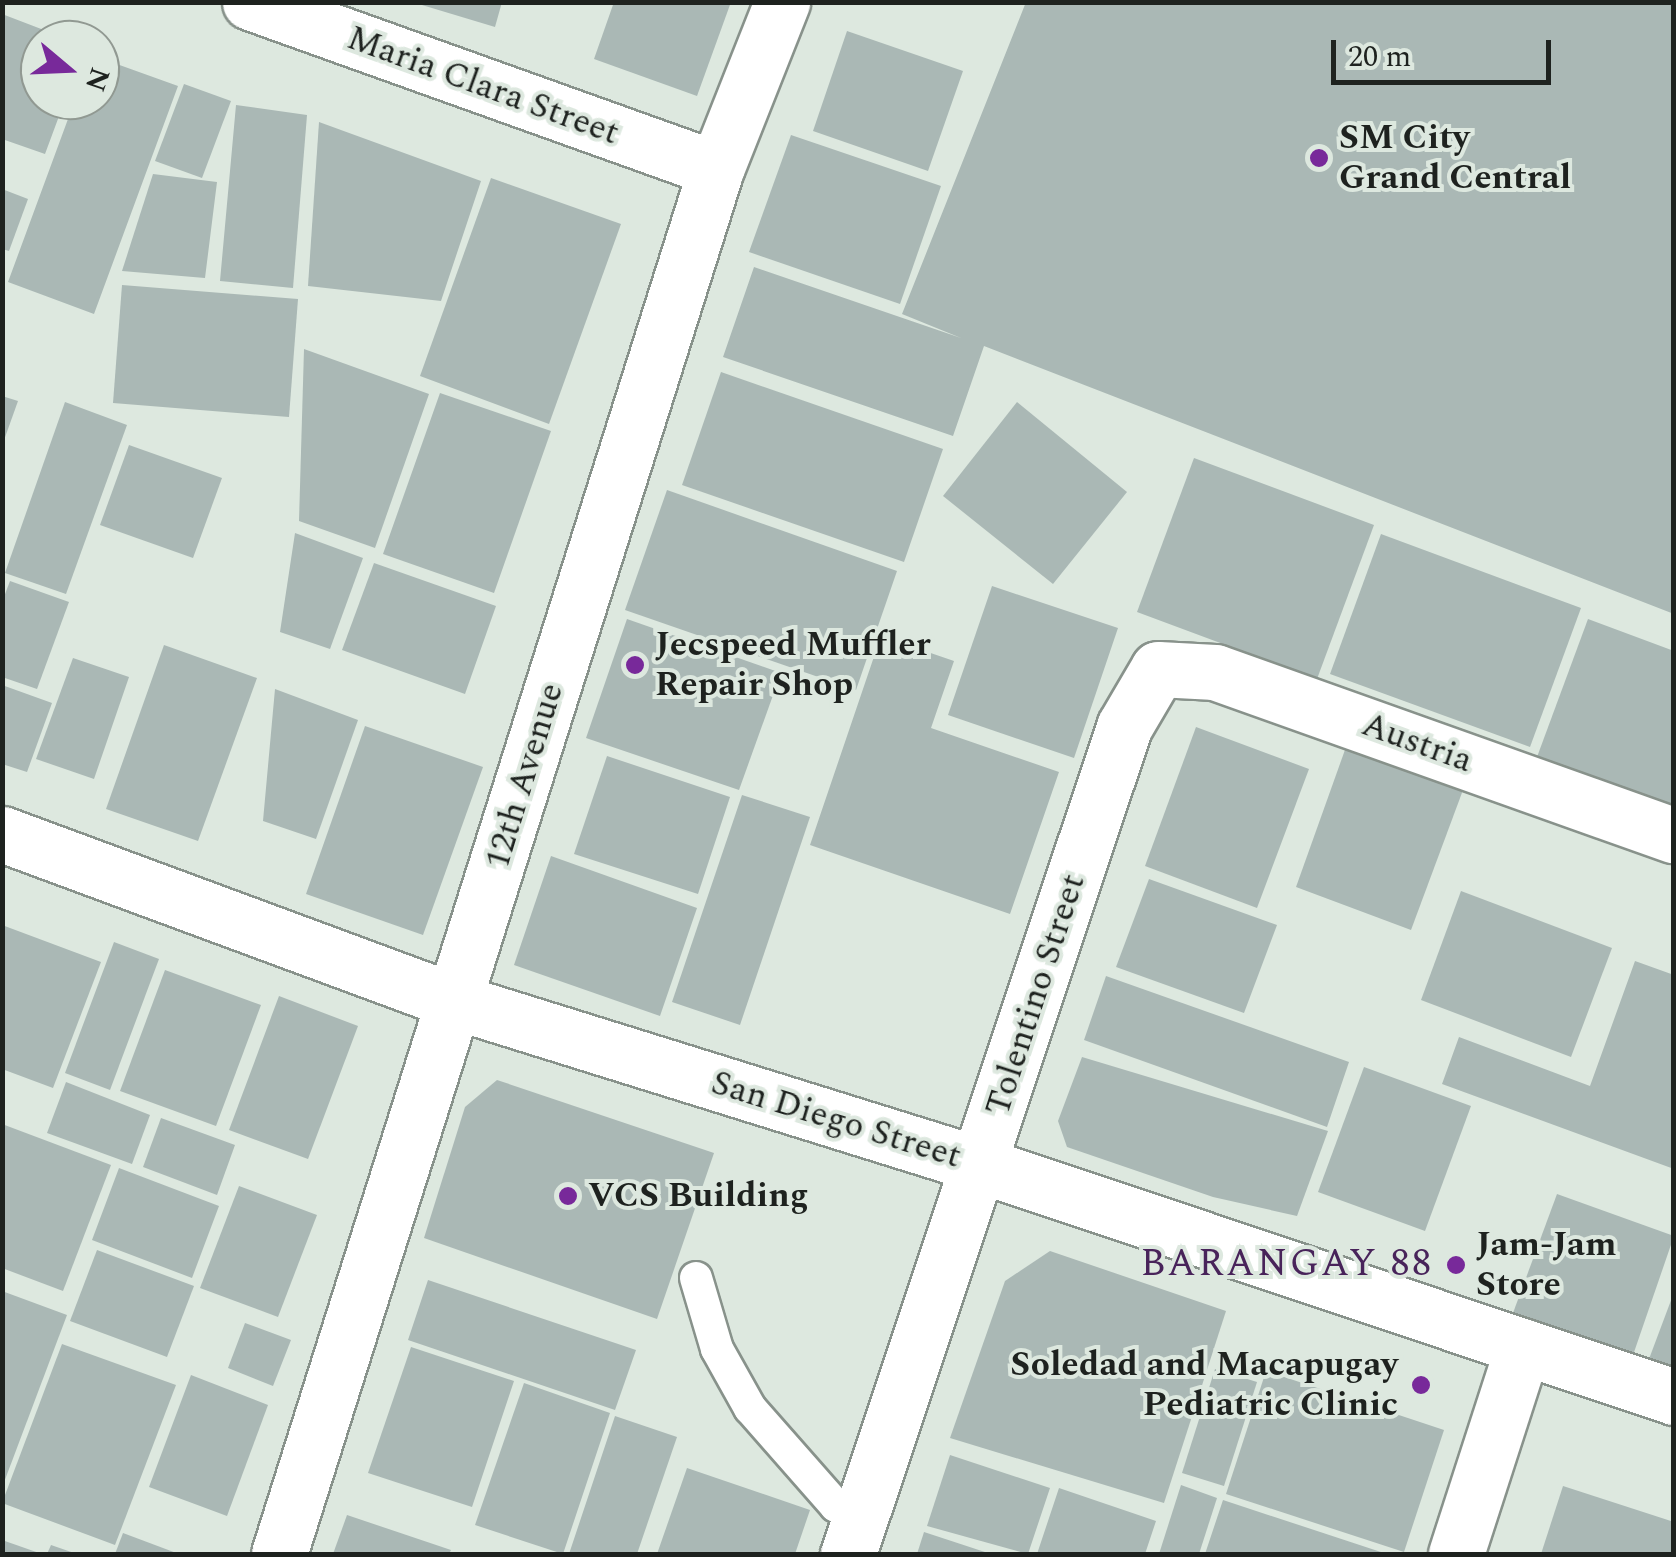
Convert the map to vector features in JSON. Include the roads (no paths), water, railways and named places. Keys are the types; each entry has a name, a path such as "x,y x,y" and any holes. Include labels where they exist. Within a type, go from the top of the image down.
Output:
{"street":[{"name":"Maria Clara Street","path":"250,2 716,169"},
{"name":"12th Avenue","path":"279,1554 716,169 782,2"},
{"name":"Austria","path":"1158,670 1215,672 1674,835"},
{"name":"Tolentino Street","path":"854,1536 1124,727 1158,670"},
{"name":"San Diego Street","path":"2,834 454,1001 980,1165 1674,1397"},
{"path":"1456,1554 1523,1347"}],"lane":[{"path":"696,1278 717,1349 750,1408 836,1506 854,1536"}],"place":[{"name":"SM City Grand Central","path":"1319,158"},
{"name":"Jecspeed Muffler Repair Shop","path":"635,665"},
{"name":"VCS Building","path":"568,1196"},
{"name":"Jam-Jam Store","path":"1456,1265"},
{"name":"Soledad and Macapugay Pediatric Clinic","path":"1421,1385"}],"district":[{"name":"BARANGAY 88","path":"1287,1265"}]}
